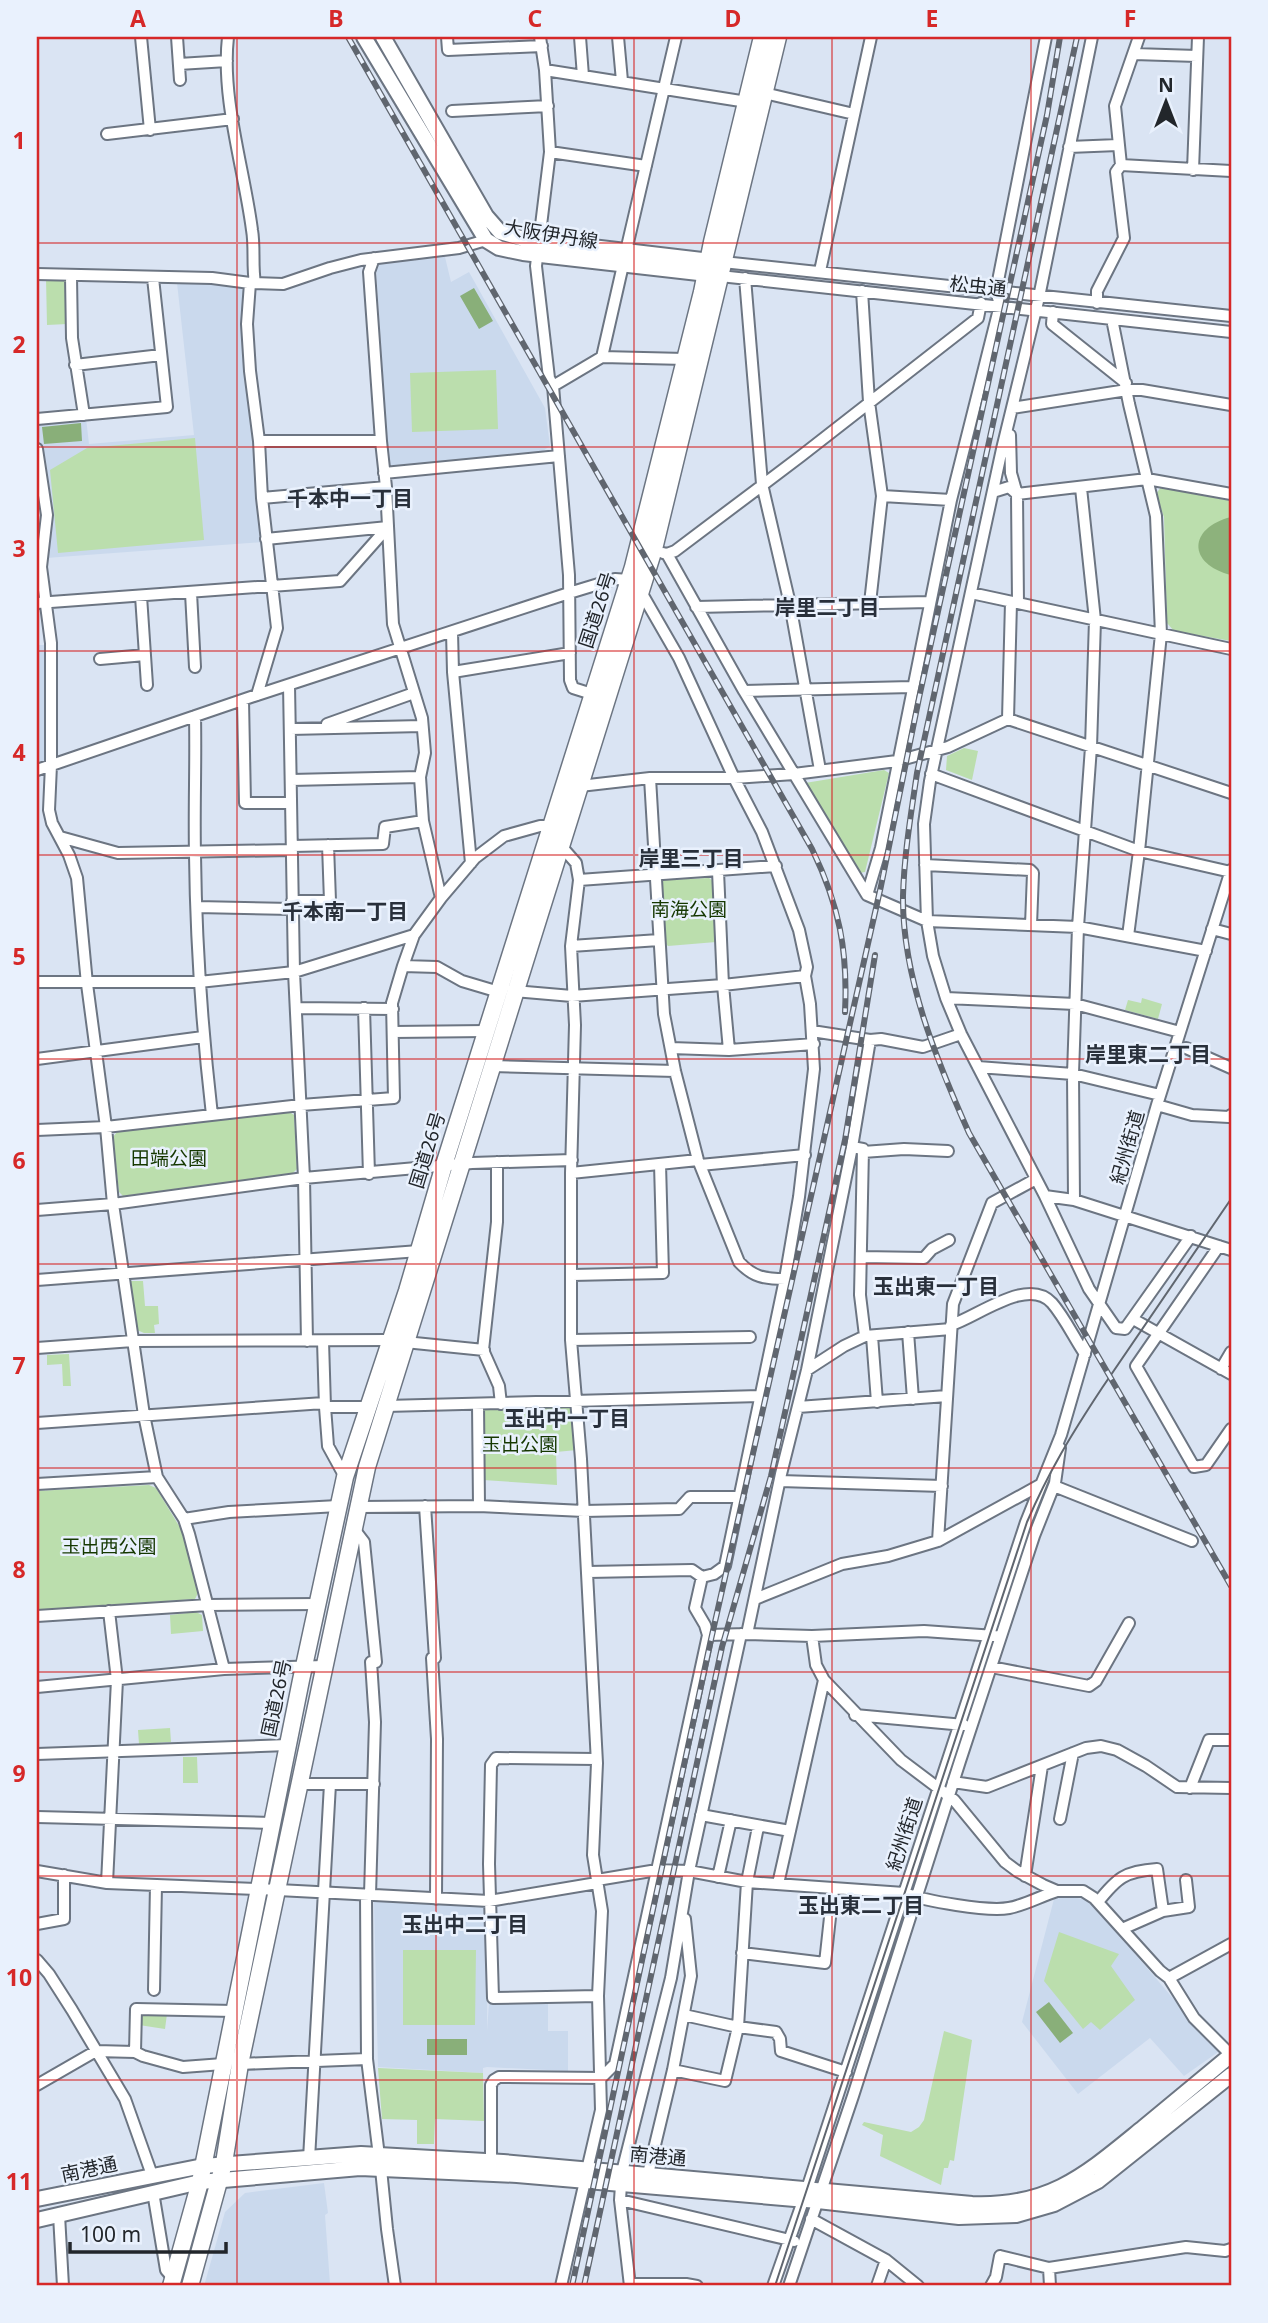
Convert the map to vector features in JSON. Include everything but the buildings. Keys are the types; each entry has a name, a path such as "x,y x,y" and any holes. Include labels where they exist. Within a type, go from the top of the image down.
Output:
{"highway":[{"name":"国道26号","path":"190,2286 222,2171 234,2011 345,1477 368,1407 398,1341 452,1165 487,1031 507,992 561,846 640,592 660,552 714,268 762,37"},
{"name":"国道26号","path":"173,2282 277,1890 367,1467 386,1406 419,1251 492,1066 507,992 551,826 629,580 685,359 714,268 778,37"}],"main road":[{"name":"大阪伊丹線","path":"364,37 486,240 499,248 538,248 714,268"},
{"name":"大阪伊丹線","path":"383,37 486,216 500,232 538,248"},
{"name":"南港通","path":"222,2171 348,2169 380,2162 491,2161 586,2176 621,2186 989,2205 1009,2203 1051,2192 1085,2174 1231,2055"},
{"name":"南港通","path":"621,2186 648,2174 959,2217 1003,2216 1034,2211 1072,2197 1097,2181 1231,2074"},
{"name":"南港通","path":"37,2199 152,2175 201,2174 361,2154 380,2162 487,2172 586,2176"},
{"name":"南港通","path":"37,2220 153,2192 201,2174"}],"street":[{"path":"141,37 150,130"},
{"path":"177,37 180,80"},
{"path":"228,37 227,61 233,119 253,231 253,283 247,324 262,498 277,628 257,695"},
{"path":"447,37 448,50 541,41 550,152 536,266 548,366 553,386 559,456 569,593 570,680 573,688 592,694"},
{"path":"580,37 583,76"},
{"path":"618,37 622,81"},
{"path":"602,357 676,37"},
{"path":"862,37 866,57"},
{"path":"820,271 870,37"},
{"path":"867,895 881,848 951,500 1000,305 996,291 1046,37"},
{"path":"1092,37 1039,297 931,774 924,824 927,921 933,956 961,1034 1090,1289 1116,1328 1125,1329 1191,1236"},
{"path":"1097,303 1097,290 1124,238 1116,172 1121,165 1115,106 1139,37"},
{"path":"1193,170 1198,37"},
{"path":"1135,54 1197,56"},
{"path":"179,64 227,61"},
{"path":"545,70 747,102"},
{"path":"764,93 854,114"},
{"path":"452,111 548,106"},
{"path":"107,134 233,119"},
{"path":"1069,147 1118,145"},
{"path":"550,152 646,166"},
{"path":"1121,165 1231,170"},
{"path":"37,274 71,277 212,278 283,284 330,268 374,258 459,248 486,240"},
{"path":"374,258 369,272 386,487 393,624 422,726 425,753 420,777 423,821 441,898"},
{"name":"松虫通","path":"714,268 820,271 1231,316"},
{"name":"松虫通","path":"714,268 745,278 1231,332"},
{"path":"71,277 72,338 84,415"},
{"path":"37,419 167,407 153,278"},
{"path":"745,278 762,484 790,604 820,770"},
{"path":"862,291 869,402 882,496 870,603"},
{"path":"981,303 978,318 801,456 675,551 660,552 867,895 927,921 1078,927 1206,950"},
{"path":"1052,312 1052,324 1127,387"},
{"path":"1112,319 1156,516 1161,634 1128,936"},
{"path":"75,365 161,355"},
{"path":"553,386 602,357 685,359"},
{"path":"1011,413 1127,387 1231,405"},
{"path":"1008,719 1017,494 1011,473 1011,413"},
{"path":"259,441 381,441"},
{"path":"37,449 47,515 40,603 51,643 49,810 52,823 69,855 77,878 113,1204 144,1415 157,1477 184,1519 224,1669"},
{"path":"384,473 559,456"},
{"path":"993,492 1009,487 1017,494 1147,479 1231,494"},
{"path":"262,498 386,487"},
{"path":"1074,1200 1075,1003 1091,747 1095,620 1081,488"},
{"path":"882,496 951,500"},
{"path":"267,539 388,527"},
{"path":"40,603 340,581 388,527"},
{"path":"37,770 569,593 615,579 629,580"},
{"path":"588,1572 692,1570 702,1577 714,1574 725,1566 785,1279 814,1069 814,1044 805,976 807,967 799,930 776,866 679,658 640,592"},
{"path":"191,593 195,667"},
{"path":"971,593 1231,649"},
{"path":"141,596 147,685"},
{"path":"695,607 930,603"},
{"path":"452,632 453,672 471,863"},
{"path":"453,672 570,653"},
{"path":"100,659 145,655"},
{"path":"289,685 292,905 304,1178 307,1341"},
{"path":"744,691 912,687"},
{"path":"318,728 414,694"},
{"path":"243,700 245,803 291,803"},
{"path":"195,716 199,982 212,1115"},
{"path":"580,786 650,778 734,778 794,774 897,761 937,750 1008,719 1231,793"},
{"path":"290,729 422,726"},
{"path":"931,774 1139,851 1231,871"},
{"path":"291,780 420,777"},
{"path":"650,778 662,989 675,1071 699,1163 739,1262 750,1274 765,1279 785,1279"},
{"path":"60,837 118,853 383,844 385,827 423,821"},
{"path":"37,1130 106,1127 301,1105 394,1098 393,1009 402,966 414,935 471,863 504,836 540,826 551,826"},
{"path":"197,907 292,905 330,901 328,845"},
{"path":"561,846 576,863 579,880 571,946 575,1025 571,1173 571,1340 588,1572 596,1759 593,1855 602,1911 597,1996 601,2110 561,2286"},
{"path":"925,864 1030,870 1033,873 1031,925"},
{"path":"579,880 776,866"},
{"path":"718,871 729,1050"},
{"name":"紀州街道","path":"773,2286 789,2240 812,2195 916,1898 991,1668 995,1636 1040,1485 1061,1435 1100,1303 1102,1288 1231,871"},
{"path":"1212,929 1231,934"},
{"path":"37,982 199,982 294,972 414,935"},
{"path":"571,946 659,940"},
{"path":"402,966 436,967 462,981 507,992 572,996 805,976"},
{"path":"946,998 1075,1003 1180,1032"},
{"path":"296,1008 393,1009"},
{"path":"364,1008 369,1174"},
{"path":"393,1032 487,1031"},
{"path":"812,1031 923,1047 961,1034"},
{"path":"37,1059 203,1037"},
{"path":"697,2286 630,2285 621,2186 671,1978 701,1815 744,1634 755,1599 807,1370 852,1147 870,1040"},
{"path":"671,1048 729,1050 814,1044"},
{"path":"1186,1048 1231,1068"},
{"path":"492,1066 675,1071"},
{"path":"978,1067 1073,1074 1159,1100 1192,1115 1231,1115"},
{"path":"852,1147 863,1149 860,1306 868,1336 877,1402"},
{"path":"863,1152 904,1149 948,1151"},
{"path":"571,1173 660,1164 804,1155"},
{"path":"37,1210 113,1204 304,1178 452,1165 572,1160"},
{"path":"497,1162 497,1222 484,1350 499,1386 501,1404"},
{"path":"572,1275 663,1273 660,1164"},
{"path":"938,1541 953,1304 992,1203 1036,1180"},
{"path":"1045,1196 1074,1200 1231,1250"},
{"path":"861,1256 924,1258 932,1249 949,1240"},
{"path":"1219,1246 1136,1366 1194,1467 1206,1465 1231,1429"},
{"path":"37,1280 419,1251"},
{"path":"807,1370 844,1346 868,1336 951,1327 999,1301 1020,1294 1051,1302 1085,1354"},
{"path":"1133,1319 1226,1371 1231,1352"},
{"path":"908,1332 913,1399"},
{"path":"571,1340 750,1337"},
{"path":"37,1348 133,1341 398,1341 484,1350"},
{"path":"323,1341 328,1446 345,1477"},
{"path":"386,1406 760,1396"},
{"path":"798,1407 947,1396"},
{"path":"478,1404 480,1506"},
{"path":"37,1423 324,1405 368,1407"},
{"name":"紀州街道","path":"789,2286 811,2220 812,2195 846,2072 960,1724 1054,1486 1061,1435"},
{"path":"37,1484 157,1477"},
{"path":"780,1481 942,1486"},
{"path":"755,1599 842,1564 888,1556 938,1541 1040,1485"},
{"path":"1054,1486 1192,1541"},
{"path":"359,1507 480,1506 584,1511 679,1509 690,1497 740,1497"},
{"path":"184,1519 229,1512 338,1506"},
{"path":"425,1506 437,1739 436,1899"},
{"path":"354,1529 365,1542 374,1662 374,1784 368,1895 368,2059 395,2286"},
{"path":"491,2161 491,2085 494,2080 499,2077 601,2078 615,2064 708,1635 695,1608 702,1577"},
{"path":"37,1616 208,1605 317,1604"},
{"path":"107,1883 117,1680 109,1611"},
{"path":"991,1668 1090,1686 1096,1681 1129,1623"},
{"path":"708,1635 812,1636 925,1632 995,1636"},
{"path":"812,1636 816,1665 824,1681 855,1715 901,1760 949,1797 1005,1862 1025,1876 1057,1891"},
{"path":"37,1687 224,1669 324,1666"},
{"path":"778,1884 824,1681"},
{"path":"855,1715 972,1725"},
{"path":"1190,1788 1209,1740 1231,1740"},
{"path":"37,1754 288,1745"},
{"path":"953,1782 988,1787 1086,1748 1101,1746 1116,1750 1146,1766 1177,1787 1231,1788"},
{"path":"1060,1819 1073,1754"},
{"path":"596,1759 496,1758 491,1765 489,1902 493,1998 597,1996"},
{"path":"1025,1876 1042,1766"},
{"path":"300,1784 374,1784"},
{"path":"309,2159 330,1784"},
{"path":"701,1815 790,1831"},
{"path":"37,1817 272,1824"},
{"path":"718,1877 732,1820"},
{"path":"673,2070 725,2081 738,2027 747,1882 758,1827"},
{"path":"1098,1902 1112,1884 1126,1873 1157,1869 1163,1911"},
{"path":"37,1871 107,1883 489,1902 657,1870 689,1871 747,1882 904,1893 916,1898 981,1907 1008,1908 1057,1891 1083,1891 1098,1902 1169,1978 1194,2018 1231,2055"},
{"path":"37,1924 64,1920 64,1875"},
{"path":"1122,1929 1163,1911 1189,1907 1186,1880"},
{"path":"154,1990 156,1885"},
{"path":"742,1953 825,1963 833,1890"},
{"path":"648,2174 673,2070 691,1976 684,1902"},
{"path":"1169,1978 1231,1944"},
{"path":"39,1966 125,2099 152,2175"},
{"path":"135,2052 136,2009 234,2011"},
{"path":"684,2015 776,2032 782,2051 846,2072"},
{"path":"1220,2044 1231,2036"},
{"path":"37,2085 96,2051 135,2052 183,2067 368,2059"},
{"path":"621,2186 803,2244"},
{"path":"153,2192 166,2270 173,2282"},
{"path":"59,2215 63,2286"},
{"path":"811,2220 887,2260 918,2286"},
{"path":"991,2286 996,2277 1000,2256 1049,2268 1186,2247 1225,2251 1231,2249"},
{"path":"877,2286 887,2260"},
{"path":"1049,2268 1050,2286"}],"shaded area":[{"path":"445,257 451,282 469,272 545,408 550,446 540,453 392,467 387,464 376,264"},
{"path":"177,283 210,283 242,289 245,295 242,326 263,542 46,558 52,518 37,424 86,418 89,444 194,435"},
{"path":"474,288 493,321 479,329 460,296"},
{"path":"81,423 82,441 44,444 42,427"},
{"path":"1231,517 1231,575 1206,563 1198,546 1207,529"},
{"path":"37,645 47,645 47,758 44,763 37,765"},
{"path":"1064,1896 1089,1900 1206,2037 1221,2050 1184,2076 1150,2038 1078,2094 1022,2022 1054,1899"},
{"path":"378,1900 488,1906 487,2031 489,2003 548,2002 548,2031 568,2031 568,2071 487,2067 483,2068 483,2073 378,2067 374,1902"},
{"path":"1049,2002 1073,2033 1060,2043 1036,2012"},
{"path":"427,2039 467,2039 467,2055 427,2055"},
{"path":"324,2183 328,2213 325,2215 330,2284 333,2286 204,2286 225,2212 245,2193"}],"green space":[{"path":"46,278 66,280 67,324 47,325"},
{"path":"496,370 498,429 412,432 410,373"},
{"path":"195,438 204,540 58,553 50,470 87,448"},
{"path":"1161,487 1231,501 1231,641 1174,631 1167,623 1164,517 1156,494"},
{"path":"964,748 978,751 972,780 946,770 947,756"},
{"path":"884,770 889,773 865,872 859,873 805,783"},
{"name":"南海公園","path":"709,878 714,882 716,942 668,946 665,943 661,883 664,880"},
{"path":"1142,998 1162,1004 1158,1019 1125,1010 1128,1000 1141,1003"},
{"name":"田端公園","path":"288,1111 294,1115 297,1169 293,1173 123,1196 119,1192 113,1137 117,1132"},
{"path":"131,1281 143,1281 145,1306 158,1306 159,1324 154,1325 155,1333 137,1330 129,1286"},
{"path":"69,1354 71,1386 63,1386 62,1364 47,1365 47,1355"},
{"name":"玉出公園","path":"571,1404 574,1407 577,1450 556,1452 557,1485 483,1480 482,1406"},
{"name":"玉出西公園","path":"149,1485 156,1488 181,1529 198,1593 195,1599 37,1610 37,1491"},
{"path":"196,1612 202,1615 203,1631 171,1634 170,1615"},
{"path":"170,1728 171,1742 139,1744 138,1730"},
{"path":"183,1757 197,1757 198,1783 183,1783"},
{"path":"1059,1932 1119,1954 1111,1966 1135,2000 1100,2030 1091,2022 1083,2029 1044,1981"},
{"path":"403,1950 476,1950 475,2025 403,2025"},
{"path":"139,2014 167,2014 165,2029 139,2025"},
{"path":"944,2031 972,2040 954,2161 950,2160 948,2168 944,2168 941,2185 880,2156 883,2135 862,2125 864,2122 911,2132 919,2127 924,2120"},
{"path":"378,2068 483,2073 484,2121 435,2119 434,2144 417,2144 417,2120 382,2119"}],"tram line":[{"path":"775,2286 1027,1522 1052,1470 1080,1422 1231,1199"}],"railway":[{"path":"348,37 812,849 829,889 840,928 845,968 845,1012"},
{"path":"572,2286 710,1644 881,886 919,698 1047,115 1060,37"},
{"path":"1077,37 917,773 905,865 904,926 908,957 924,1018 969,1133 1231,1586"},
{"path":"584,2286 722,1647 771,1476 845,1140 875,955"}],"district":[{"name":"千本中一丁目","path":"350,498"},
{"name":"岸里二丁目","path":"827,607"},
{"name":"岸里三丁目","path":"691,858"},
{"name":"千本南一丁目","path":"345,911"},
{"name":"岸里東二丁目","path":"1148,1054"},
{"name":"玉出東一丁目","path":"936,1286"},
{"name":"玉出中一丁目","path":"567,1418"},
{"name":"玉出東二丁目","path":"861,1905"},
{"name":"玉出中二丁目","path":"465,1924"}]}
